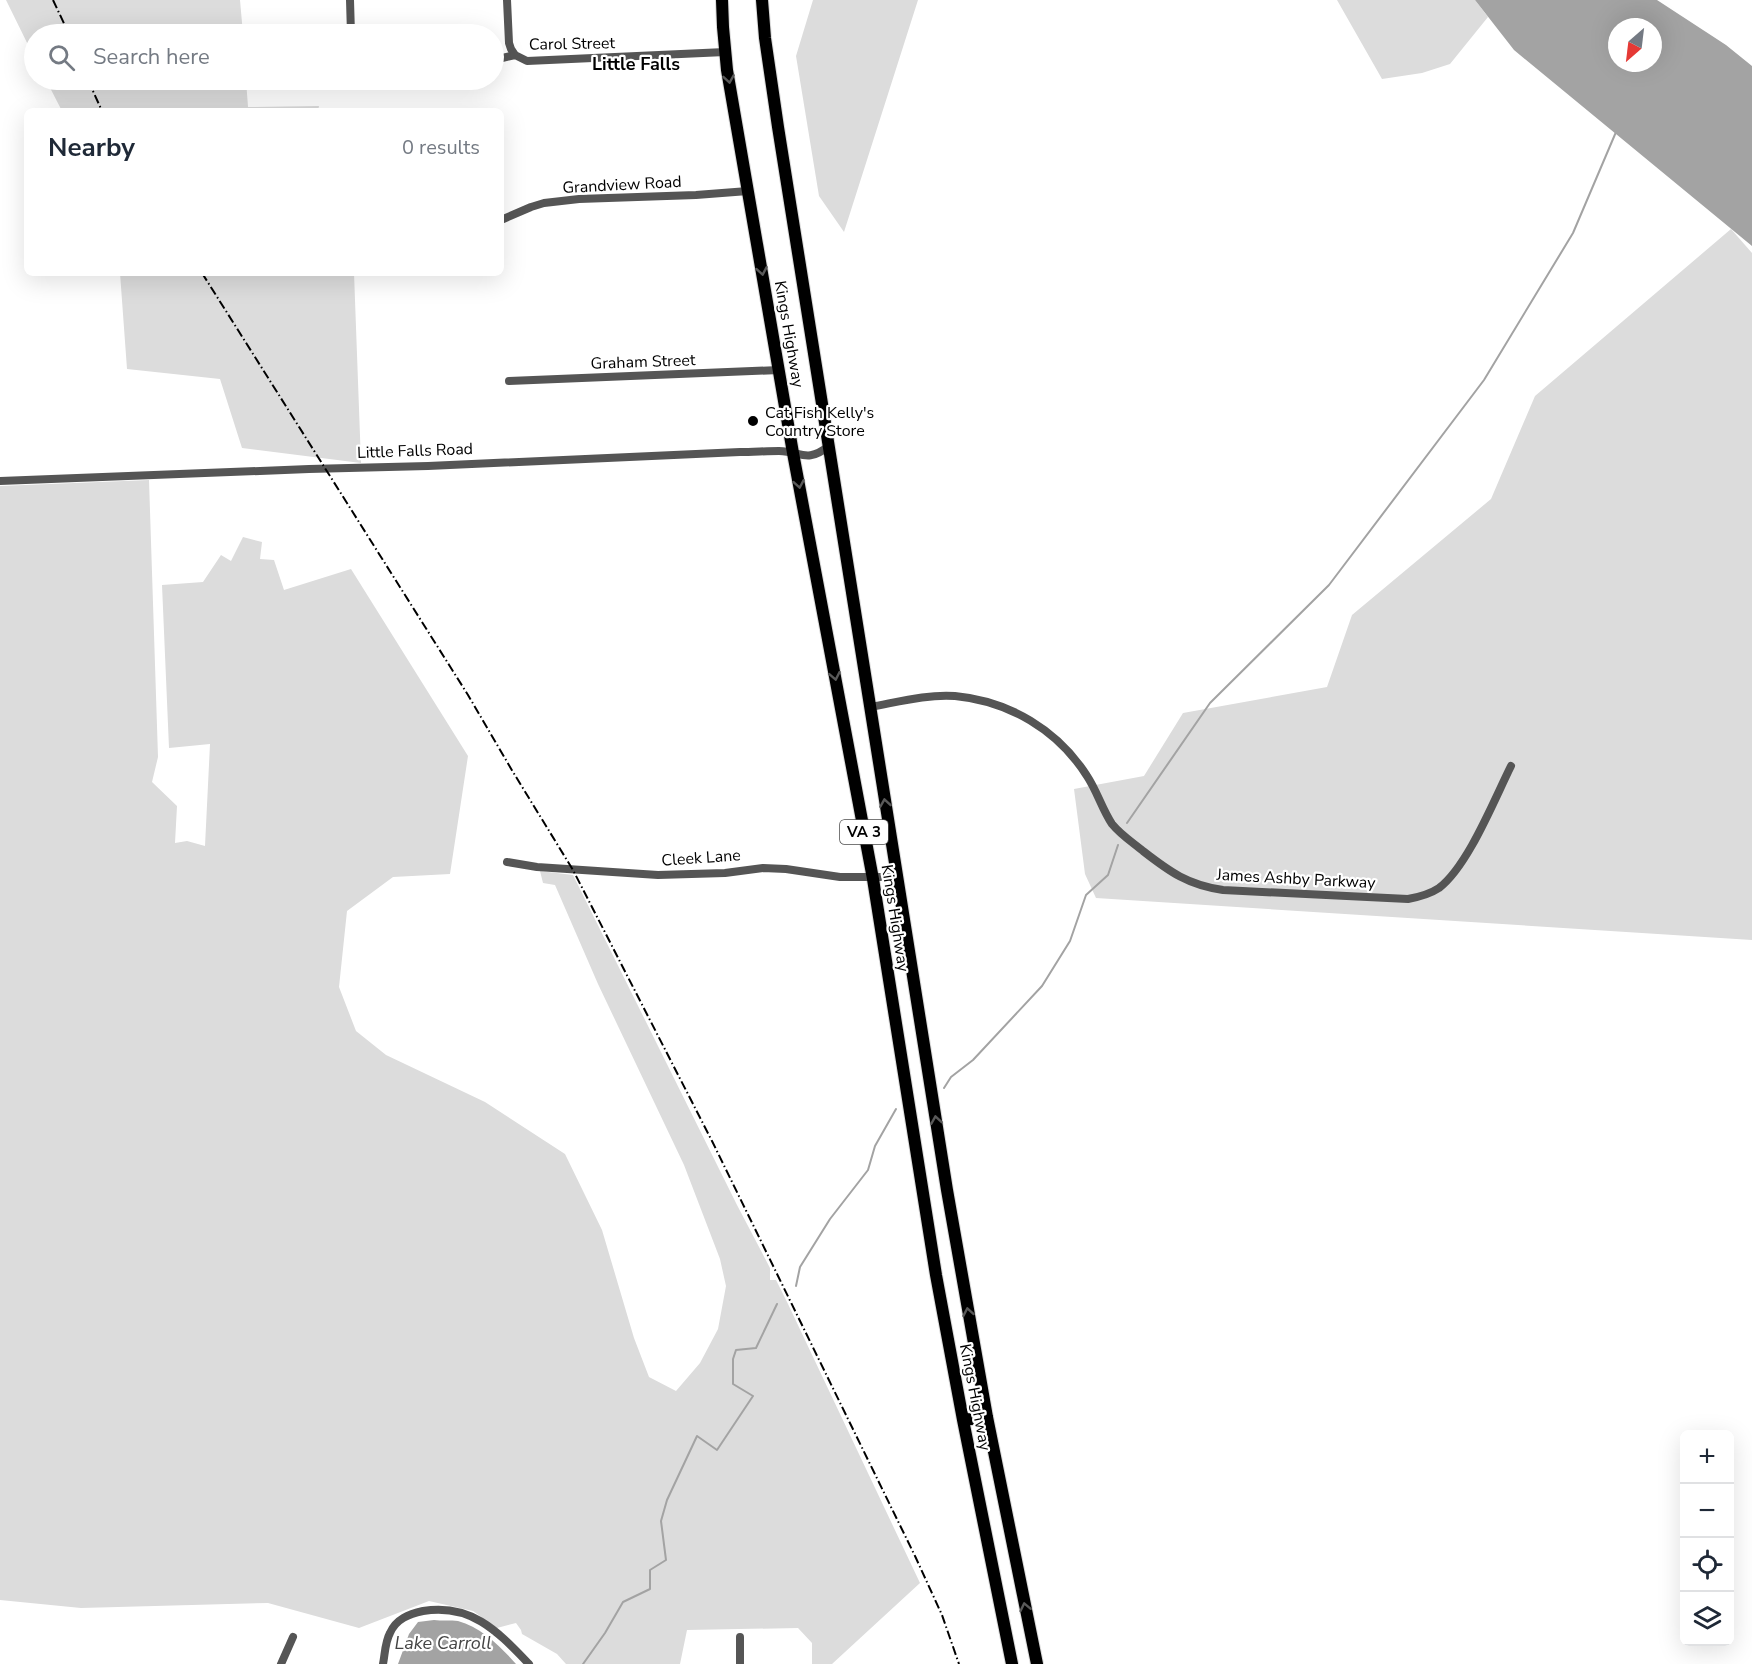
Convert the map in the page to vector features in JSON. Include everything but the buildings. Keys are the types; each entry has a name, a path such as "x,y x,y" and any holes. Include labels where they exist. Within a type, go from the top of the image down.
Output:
{"highway":[{"name":"Kings Highway","path":"722,0 725,52 748,191 873,879 936,1275 1012,1664"},
{"name":"Kings Highway","path":"762,0 775,107 947,1190 987,1417 1037,1664"},
{"path":"963,1420 987,1417"}],"street":[{"path":"350,0 351,24"},
{"path":"507,0 509,43 515,55"},
{"name":"Carol Street","path":"504,58 515,55 527,61 725,52"},
{"name":"Grandview Road","path":"504,219 544,203 579,199 748,191"},
{"name":"Graham Street","path":"508,381 779,370"},
{"name":"Little Falls Road","path":"0,481 740,452 782,451 799,456 815,455 829,446"},
{"name":"James Ashby Parkway","path":"870,707 922,698 954,696 989,702 1023,716 1053,737 1069,752 1089,778 1108,818 1122,834 1174,874 1197,885 1223,890 1408,899 1428,894 1445,883 1469,850 1511,766"},
{"name":"Cleek Lane","path":"507,862 537,867 658,875 717,874 763,868 840,877 897,878"},
{"path":"383,1664 389,1633 400,1620 415,1613 443,1610 469,1615 493,1628 529,1664"},
{"path":"281,1664 293,1637"},
{"path":"740,1637 740,1664"}],"shaded area":[{"path":"6,0 240,0 242,24 24,24 24,37"},
{"path":"813,0 918,0 844,232 819,196 796,56"},
{"path":"1337,0 1475,0 1488,17 1450,64 1422,73 1382,79"},
{"path":"51,90 247,90 248,107 319,106 319,108 60,108"},
{"path":"1731,229 1752,253 1752,940 1096,898 1085,874 1074,789 1144,776 1183,713 1327,687 1352,615 1491,499 1535,396"},
{"path":"120,276 354,276 361,463 242,448 220,379 127,369"},
{"path":"149,480 158,757 152,782 177,806 175,843 187,841 205,846 210,744 169,748 162,585 203,582 221,555 231,561 243,537 262,542 260,559 274,560 284,590 351,569 468,756 450,874 393,877 347,911 339,987 356,1031 386,1055 485,1102 565,1154 602,1230 634,1338 649,1377 676,1391 700,1363 718,1329 726,1286 720,1259 684,1165 598,984 555,885 543,883 540,871 573,875 770,1268 770,1280 776,1280 788,1304 920,1583 832,1664 812,1664 812,1643 798,1628 687,1630 680,1664 566,1664 557,1654 522,1634 516,1623 497,1628 473,1611 429,1601 359,1628 268,1603 81,1608 0,1600 0,486"}],"water":[{"path":"1475,0 1657,0 1726,45 1752,66 1752,246 1514,50"},
{"name":"Lake Carroll","path":"458,1621 475,1628 516,1664 398,1664 409,1634 418,1622"}],"waterway":[{"path":"1127,823 1210,703 1329,585 1484,380 1573,233 1616,132"},
{"path":"944,1088 951,1077 973,1060 1042,986 1070,941 1086,895 1108,875 1118,845"},
{"path":"796,1286 800,1267 830,1219 868,1170 875,1146 896,1109"},
{"path":"583,1664 623,1602 650,1589 650,1570 666,1560 661,1521 667,1500 697,1436 717,1450 753,1396 733,1384 733,1359 736,1350 756,1348 777,1304"}],"railway":[{"path":"53,0 64,24"},
{"path":"93,90 101,108"},
{"path":"204,276 468,695 573,870 712,1141 915,1556 942,1615 959,1664"}],"place":[{"name":"Cat Fish Kelly's Country Store","path":"753,421"}],"district":[{"name":"Little Falls","path":"636,64"}]}
